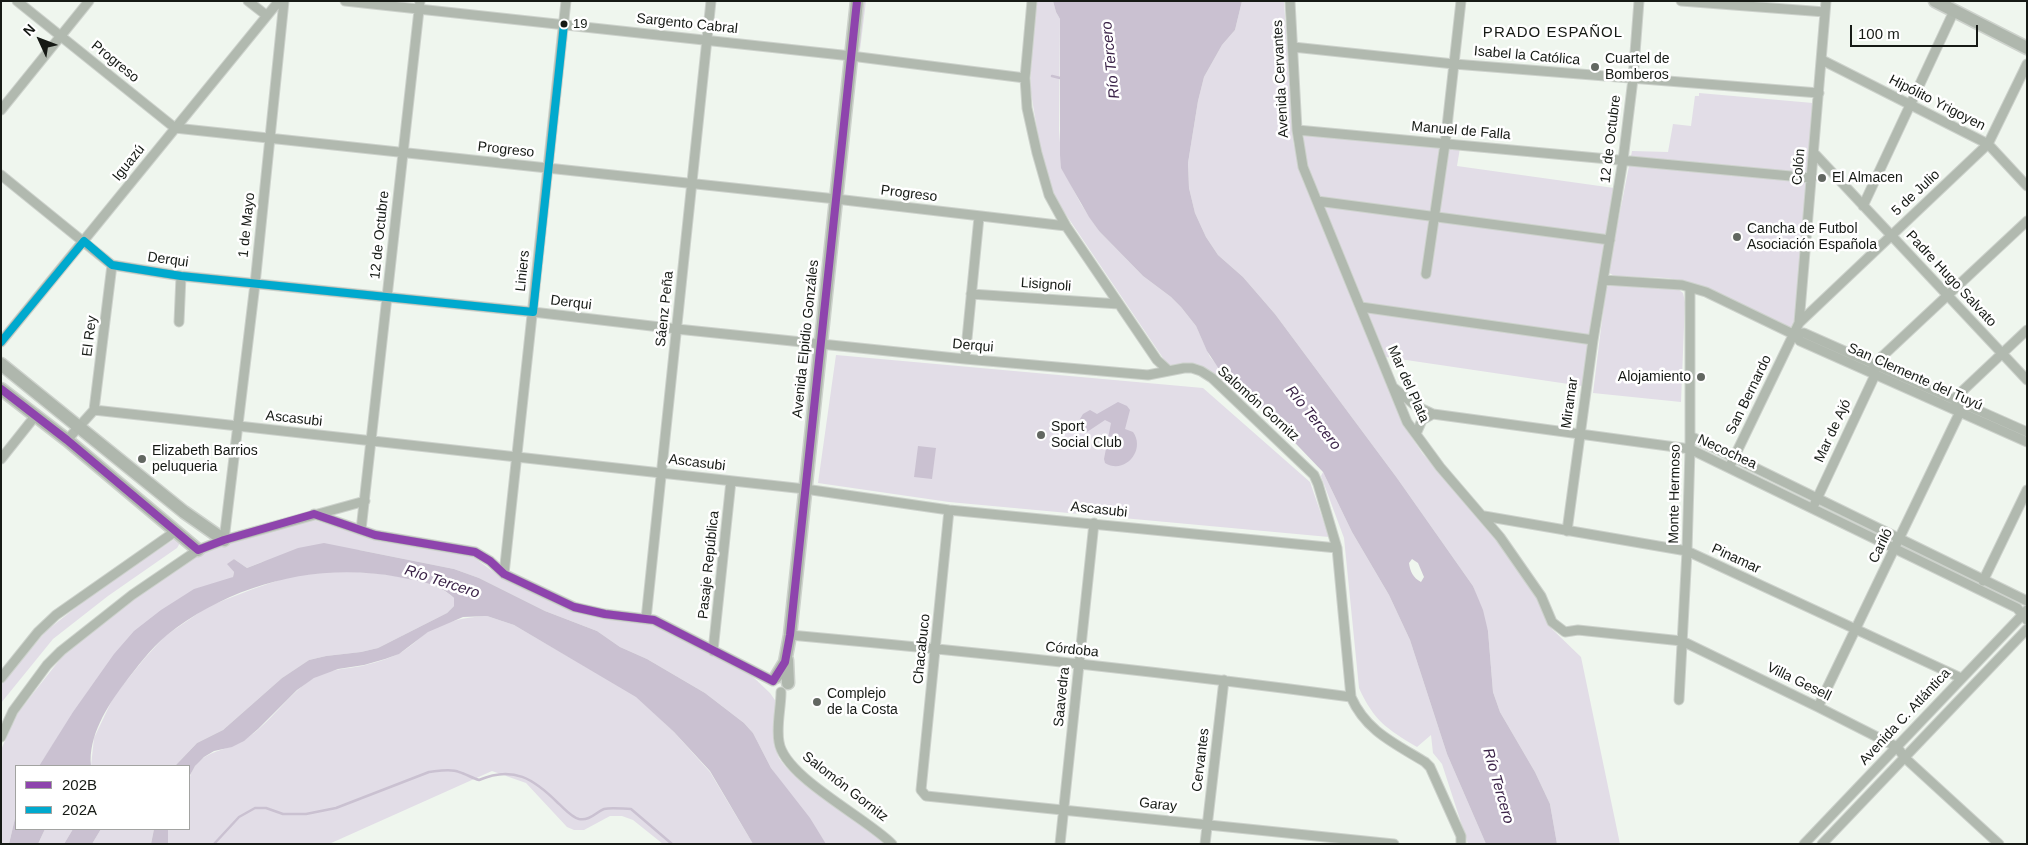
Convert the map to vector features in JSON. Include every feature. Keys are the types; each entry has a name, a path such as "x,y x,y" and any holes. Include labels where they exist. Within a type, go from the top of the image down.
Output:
{"main road":[{"name":"Avenida Elpidio Gonzáles","path":"774,679 783,667 790,635 857,1"},
{"path":"1935,1 2027,48"},
{"path":"1,364 79,425 184,512 224,540"},
{"path":"1,389 67,440 198,550"},
{"path":"785,687 787,655"}],"street":[{"name":"Progreso","path":"16,1 175,128 836,198 979,217 1066,226"},
{"path":"1,110 89,1"},
{"path":"248,1 266,15"},
{"name":"Iguazú","path":"1,342 279,1"},
{"name":"1 de Mayo","path":"224,540 255,284 284,1"},
{"name":"Sargento Cabral","path":"345,1 419,5 564,24 851,56 1025,78"},
{"name":"Liniers","path":"504,574 566,1"},
{"name":"Sáenz Peña","path":"646,619 711,1"},
{"path":"1032,1 1025,78 1027,108 1043,178 1049,195 1066,226 1119,304 1158,360 1169,371"},
{"name":"Avenida Cervantes","path":"1290,1 1300,156"},
{"path":"1426,274 1445,144 1461,1"},
{"name":"12 de Octubre","path":"1603,280 1623,160 1633,79 1639,1"},
{"path":"1681,1 1825,12"},
{"name":"Colón","path":"1795,334 1799,323 1826,1"},
{"name":"12 de Octubre","path":"361,530 419,5"},
{"path":"1863,206 1954,11"},
{"name":"Isabel la Católica","path":"1293,47 1454,64 1819,92"},
{"name":"Hipólito Yrigoyen","path":"1822,60 1988,144 2027,186"},
{"name":"5 de Julio","path":"1799,323 1988,144 2027,64"},
{"name":"Manuel de Falla","path":"1297,130 1812,178"},
{"name":"Padre Hugo Salvato","path":"1814,154 2027,380"},
{"name":"Mar del Plata","path":"1300,156 1408,422 1440,467 1484,516 1511,552 1541,596 1552,622"},
{"path":"1,175 112,265"},
{"path":"1317,201 1610,240"},
{"path":"965,359 979,217"},
{"path":"1875,375 1873,365 2027,221"},
{"name":"Derqui","path":"112,265 181,276 965,359 1148,375 1169,371"},
{"name":"El Rey","path":"94,410 112,265"},
{"path":"179,322 181,276"},
{"name":"San Clemente del Tuyú","path":"1603,280 1670,282 1706,292 1795,334 1800,341 2027,442"},
{"name":"Miramar","path":"1567,531 1592,340 1603,280"},
{"name":"Monte Hermoso","path":"1679,700 1690,449 1690,288"},
{"name":"Lisignoli","path":"971,294 1119,304"},
{"path":"1361,307 1592,340"},
{"path":"1960,412 1956,398 2027,330"},
{"name":"San Clemente del Tuyú","path":"1795,334 1804,333 1873,365 1956,398 2027,432"},
{"name":"San Bernardo","path":"1729,468 1795,334"},
{"name":"Salomón Gornitz","path":"1169,371 1192,368 1212,378 1309,469 1318,484 1337,548 1351,697 1358,712 1369,726 1430,767 1461,836 1461,844"},
{"name":"Mar de Ajó","path":"1812,508 1875,375"},
{"name":"Necochea","path":"1392,386 1416,406 1432,414 1690,449 2017,608 2026,615"},
{"path":"67,440 94,410"},
{"name":"Ascasubi","path":"94,410 805,489 949,510 1337,548"},
{"name":"Cariló","path":"1818,707 1960,412"},
{"path":"1416,434 1419,423 1432,414"},
{"path":"1,459 36,416"},
{"name":"Necochea","path":"1690,436 2027,602"},
{"name":"Pasaje República","path":"713,651 731,481"},
{"path":"1983,581 2027,490"},
{"path":"1,737 4,723 47,665 61,651 132,594 198,550 224,540 365,501"},
{"name":"Chacabuco","path":"921,790 949,510"},
{"path":"314,514 393,540 475,552 490,561 504,574 574,607 660,623 713,651 774,679 784,677 785,687 774,690 774,679"},
{"name":"Pinamar","path":"1484,516 1687,551 1961,678"},
{"name":"Saavedra","path":"1060,844 1094,523"},
{"path":"1,678 38,632 56,615 176,531"},
{"name":"Avenida C. Atlántica","path":"1804,844 1961,678 2026,615"},
{"name":"Villa Gesell","path":"1552,622 1565,632 1578,630 1682,641 1818,707 1896,747 1905,758 1999,844"},
{"name":"Avenida C. Atlántica","path":"1822,844 2027,629"},
{"name":"Córdoba","path":"790,635 936,648 1224,680 1351,697"},
{"name":"Cervantes","path":"1205,844 1224,680"},
{"name":"Salomón Gornitz","path":"785,687 779,742 784,755 806,778 875,828 892,844"},
{"name":"Garay","path":"921,790 926,796 1207,824 1351,842 1394,844"}],"shaded area":[{"path":"864,1 866,1 860,50 859,46"},
{"path":"1035,1 1053,1 1060,19 1059,130 1062,168 1081,204 1099,231 1143,276 1171,297 1196,326 1210,357 1233,383 1230,388 1212,373 1172,367 1165,361 1054,197 1044,171 1030,87"},
{"path":"1242,1 1284,1 1293,141 1298,163 1404,426 1423,454 1487,525 1539,598 1552,629 1581,657 1620,844 1557,844 1550,804 1535,772 1500,712 1493,692 1488,631 1473,586 1397,478 1275,314 1243,277 1218,255 1206,237 1195,213 1189,188 1188,163 1198,101 1204,77 1222,45 1235,30"},
{"name":"Cancha de Futbol Asociación Española","path":"1699,93 1813,103 1795,323 1792,327 1788,327 1685,281 1667,278 1614,276 1608,272 1632,151 1668,152 1673,124 1691,126 1695,96 1699,96"},
{"path":"1304,135 1460,148 1457,166 1614,188 1582,386 1386,357 1306,162"},
{"path":"1609,285 1678,289 1683,293 1685,302 1681,402 1593,393 1606,288"},
{"name":"Sport Social Club","path":"836,355 1203,388 1310,482 1329,537 949,502 818,483"},
{"path":"1323,472 1352,532 1389,595 1410,640 1447,754 1486,844 1468,844 1442,764 1433,753 1431,735 1417,747 1397,735 1382,723 1370,709 1359,688 1344,538 1321,476"},
{"path":"314,520 379,541 472,556 502,578 561,606 597,617 655,625 751,675 770,693 777,703 774,744 779,758 785,766 801,781 873,832 886,844 826,844 771,768 753,733 744,723 705,693 647,659 620,647 597,631 545,611 479,578 454,569 359,550 262,562 247,568 234,559 228,564 234,572 233,577 89,690 40,765 15,765 15,818 9,844 1,844 1,750 16,715 65,653 135,598 201,553 305,521"},
{"path":"176,538 180,543 177,548 108,596 53,639 1,703 1,685 46,631 102,587"},
{"path":"341,571 400,577 431,584 444,590 454,598 454,606 447,613 378,648 309,660 282,678 223,730 197,743 176,765 91,765 94,738 114,696 165,636 209,606 291,576"},
{"path":"487,616 514,625 636,696 674,732 710,772 753,844 663,844 633,820 622,816 610,816 584,830 574,830 567,827 526,783 492,771 329,844 168,844 168,830 190,830 190,777 200,760 212,753 238,744 253,733 294,693 312,679 330,671 362,666 394,656 433,629 447,623 471,617"},
{"path":"45,830 72,830 64,844 38,844"},
{"path":"100,830 154,830 151,844 92,844"}],"water":[{"name":"Río Tercero","path":"1053,1 1242,1 1235,30 1222,45 1204,77 1198,101 1188,163 1189,188 1195,213 1206,237 1218,255 1243,277 1275,314 1397,478 1473,586 1483,610 1488,631 1493,692 1500,712 1535,772 1550,804 1557,844 1486,844 1447,754 1410,640 1389,595 1352,532 1323,472 1276,423 1219,369 1207,351 1196,326 1181,307 1143,276 1099,231 1089,217 1061,168 1060,19","holes":["1412,559 1418,563 1424,577 1421,582 1412,574 1409,563"]},
{"path":"1118,402 1127,406 1130,410 1125,429 1133,432 1137,446 1135,453 1126,463 1120,466 1112,466 1105,463 1104,459 1111,423 1105,420 1087,432 1081,426 1080,419 1083,414 1090,410 1097,414"},
{"path":"918,446 936,448 932,479 914,477"},
{"name":"Río Tercero","path":"324,543 454,569 479,578 545,611 597,631 620,647 647,659 705,693 744,723 753,733 771,768 810,818 826,844 753,844 710,771 674,732 636,697 514,625 487,616 463,617 428,632 399,654 364,665 338,669 314,678 297,690 244,741 232,747 214,751 204,757 195,766 190,775 190,765 176,765 197,743 223,730 282,678 309,660 378,648 447,613 454,606 454,598 428,583 367,573 306,575 276,581 247,590 219,602 192,617 155,646 105,712 92,744 91,765 40,765 73,712 114,654 134,631 161,610 194,589 233,577 234,572 227,564 234,559 247,568 298,548"},
{"path":"15,818 15,830 45,830 38,844 9,844"},
{"path":"72,830 100,830 92,844 64,844"},
{"path":"154,830 168,830 168,844 151,844"}],"waterway":[{"path":"1052,76 1060,78"},
{"path":"214,844 239,817 255,808 266,808 283,814 306,814 336,808 429,772 448,770 456,771 479,780 502,774 513,774 522,777 540,787 570,814 579,819 590,818 604,809 631,809 672,844"}],"transit line":[{"name":"202B","path":"1,389 67,440 198,550 224,540 314,514 375,535 475,552 490,561 504,574 574,607 605,614 654,620 773,681 785,662 790,635 857,1"},
{"name":"202A","path":"1,342 84,241 112,265 181,276 533,312 564,24"}],"place":[{"name":"19","path":"564,24"},
{"name":"Cuartel de Bomberos","path":"1595,67"},
{"name":"El Almacen","path":"1822,178"},
{"name":"Cancha de Futbol Asociación Española","path":"1737,237"},
{"name":"Alojamiento","path":"1701,377"},
{"name":"Sport Social Club","path":"1041,435"},
{"name":"Elizabeth Barrios peluqueria","path":"142,459"},
{"name":"Complejo de la Costa","path":"817,702"}],"district":[{"name":"PRADO ESPAÑOL","path":"1553,33"}]}
